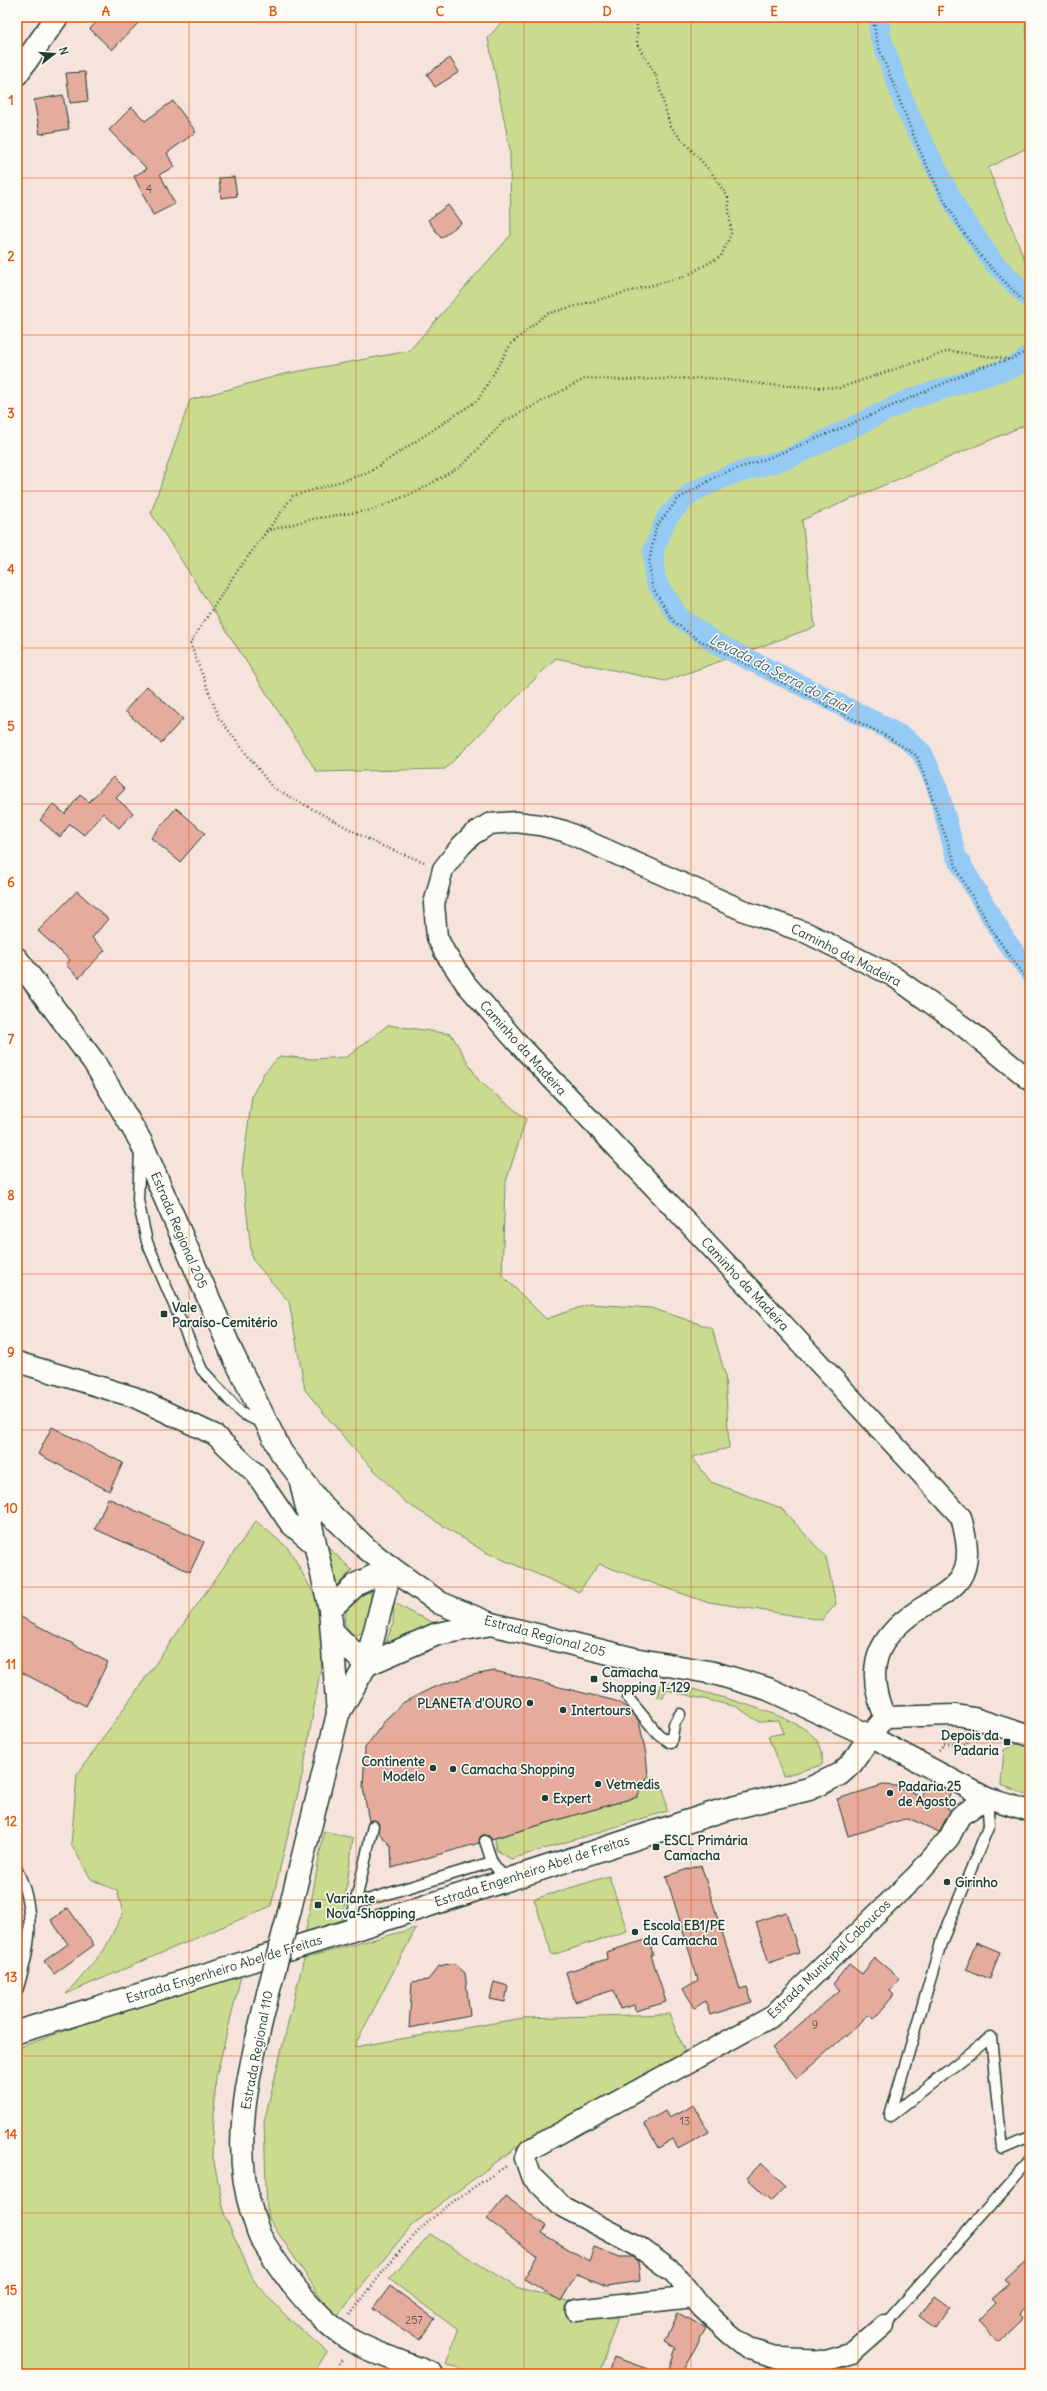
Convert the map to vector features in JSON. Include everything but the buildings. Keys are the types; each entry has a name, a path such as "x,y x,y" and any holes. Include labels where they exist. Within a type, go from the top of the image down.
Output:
{"main road":[{"path":"17,74 57,17"},
{"name":"Estrada Regional 205","path":"17,959 94,1062 141,1142 233,1355 266,1425 281,1452 323,1507 391,1568 440,1603 491,1624 634,1659 714,1673 768,1689 870,1736"},
{"name":"Estrada Regional 110","path":"300,1478 330,1609 333,1632 338,1714"},
{"path":"330,1609 357,1584 391,1568"},
{"name":"Estrada Regional 110","path":"391,1568 366,1665 338,1714 250,2070 243,2120 241,2163 249,2201 260,2235 282,2271 305,2300 329,2323 353,2341 432,2374"},
{"path":"333,1632 366,1665 436,1634 491,1624"},
{"name":"Estrada Engenheiro Abel de Freitas","path":"17,2032 349,1931 505,1879 720,1811 809,1789 840,1774 852,1763 870,1736"}],"street":[{"name":"Caminho da Madeira","path":"885,1717 875,1687 877,1656 881,1645 899,1624 942,1595 960,1578 967,1557 966,1535 961,1517 757,1296 520,1046 466,984 445,953 437,937 434,904 443,869 472,835 489,824 516,822 540,825 564,831 747,912 808,933 893,976 968,1030 1030,1080"},
{"path":"17,1362 134,1397 215,1435 256,1474 290,1524 316,1546"},
{"path":"1030,1736 974,1718 956,1715 885,1717 870,1736 987,1798 1030,1811"},
{"name":"Estrada Municipal Caboucos","path":"525,2162 529,2150 771,2017 916,1876 949,1838 960,1816 987,1798"},
{"path":"525,2162 531,2176 563,2207 639,2247 674,2273 693,2297 730,2334 749,2349 782,2359 825,2361 852,2353 884,2325"},
{"path":"576,2310 693,2297"}],"lane":[{"path":"141,1142 138,1171 138,1200 148,1242 172,1303 202,1370 240,1413 266,1425"},
{"path":"628,1698 658,1734 671,1744 674,1724 680,1714"},
{"path":"987,1798 989,1825 941,1943 890,2116 991,2037 1002,2149 1030,2137"},
{"path":"349,1931 373,1826"},
{"path":"485,1841 492,1862 505,1879"},
{"path":"354,1904 492,1862"},
{"path":"17,1870 26,1889 30,1921 27,1960 17,1991"},
{"path":"884,2325 1030,2161"}],"path":[{"path":"443,869 377,844 272,787 219,718 190,643 235,574 293,496 368,473 478,400 511,344 546,314 686,276 720,256 731,234 728,197 710,172 670,126 656,75 637,44 637,17"},
{"path":"874,17 874,27 882,55 912,134 950,211 973,247 1030,308"},
{"path":"1030,350 1011,359 981,367 772,457 719,475 678,498 656,527 649,562 652,587 673,621 697,638 888,737 917,756 959,874 995,935 1030,984"},
{"path":"266,531 312,519 372,510 420,490 464,464 503,422 586,378 620,380 710,378 769,385 839,388 949,351 1011,359"},
{"path":"353,2311 424,2226 462,2195 511,2163 525,2162"}],"green space":[{"path":"506,17 1025,17 1030,69 1030,146 988,168 1030,273 1030,423 802,520 815,627 665,681 556,658 445,769 317,772 151,513 190,400 284,374 409,351 511,235 510,150 488,38"},
{"path":"388,1025 451,1034 479,1081 526,1119 505,1185 502,1275 546,1319 590,1304 651,1308 712,1328 725,1374 729,1448 692,1457 711,1482 781,1508 826,1557 836,1604 822,1620 703,1601 599,1564 579,1592 485,1552 405,1502 352,1447 305,1390 289,1302 252,1259 242,1170 252,1096 264,1073 280,1056 312,1059 347,1057"},
{"path":"256,1521 289,1549 318,1601 324,1648 303,1772 271,1906 66,1994 104,1950 123,1913 117,1891 91,1879 71,1844 77,1775"},
{"path":"326,1545 352,1570 335,1588"},
{"path":"370,1588 372,1603 368,1628 357,1635 351,1633 344,1623 346,1611 355,1598"},
{"path":"394,1602 414,1614 435,1623 385,1645 393,1624"},
{"path":"662,1681 742,1703 786,1719 803,1728 814,1737 819,1744 822,1754 822,1765 783,1776 768,1736 784,1733 779,1721 759,1722 737,1707 666,1690 663,1698 658,1697"},
{"path":"1016,1744 1030,1746 1030,1796 1001,1785 1004,1750"},
{"path":"648,1775 663,1786 667,1811 511,1859 496,1850 495,1838 637,1797"},
{"path":"324,1831 353,1838 342,1924 305,1935"},
{"path":"609,1876 627,1931 552,1955 534,1899"},
{"path":"416,1928 354,2047 523,2018 669,2014 685,2052 522,2143 412,2225 335,2319 267,2216 264,2122 304,1958"},
{"path":"243,1968 216,2077 212,2152 225,2216 254,2281 287,2317 327,2352 313,2374 17,2374 17,2048"},
{"path":"430,2234 516,2287 571,2302 571,2314 618,2317 599,2374 478,2374 446,2364 458,2330 389,2279"},
{"path":"844,2367 846,2374 812,2374"}],"waterway":[{"name":"Levada da Serra do Faial","path":"879,17 880,36 907,111 958,211 993,262 1030,299"},
{"name":"Levada da Serra do Faial","path":"1030,355 1014,367 910,399 789,458 730,475 692,492 667,517 653,551 655,580 678,616 717,644 907,739 922,753 936,783 956,856 1005,940 1030,972"}],"place":[{"name":"Vale Paraíso-Cemitério","path":"164,1314"},
{"name":"Camacha Shopping T-129","path":"594,1679"},
{"name":"PLANETA d'OURO","path":"530,1703"},
{"name":"Intertours","path":"563,1710"},
{"name":"Depois da Padaria","path":"1007,1742"},
{"name":"Continente Modelo","path":"433,1768"},
{"name":"Camacha Shopping","path":"453,1769"},
{"name":"Vetmedis","path":"598,1784"},
{"name":"Padaria 25 de Agosto","path":"890,1793"},
{"name":"Expert","path":"545,1798"},
{"name":"ESCL Primária Camacha","path":"656,1847"},
{"name":"Girinho","path":"947,1882"},
{"name":"Variante Nova-Shopping","path":"318,1905"},
{"name":"Escola EB1/PE da Camacha","path":"635,1932"}]}
